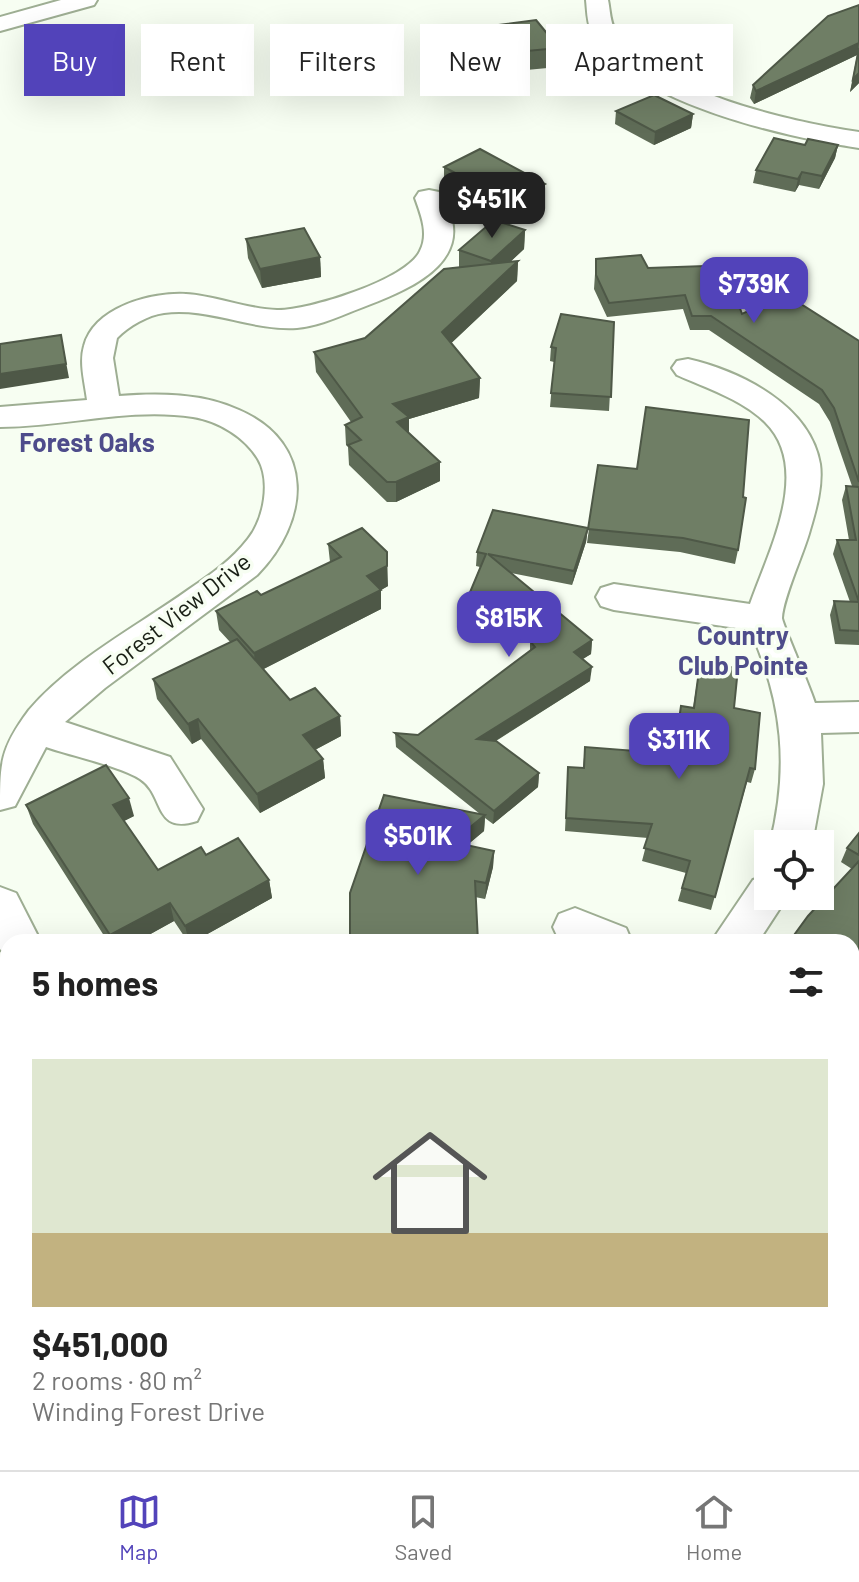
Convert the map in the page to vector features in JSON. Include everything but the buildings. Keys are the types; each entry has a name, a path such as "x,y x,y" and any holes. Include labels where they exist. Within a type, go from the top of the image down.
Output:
{"street":[{"path":"0,24 86,0"},
{"path":"597,0 598,25 619,51 701,100 764,123 859,140"},
{"path":"104,406 98,350 103,335 127,316 174,303 296,319 405,280 428,264 436,251 439,219 429,198"},
{"path":"688,368 726,382 779,413 802,447 805,465 800,501 763,619 788,669 799,718 804,771 801,811 795,830"},
{"name":"Forest View Drive","path":"0,417 157,402 197,407 243,423 260,436 276,461 281,479 279,507 268,537 225,582 57,706 10,770 0,794"},
{"path":"614,597 763,619"},
{"path":"799,718 859,717"},
{"path":"38,729 156,768 182,809"},
{"path":"0,906 15,934"},
{"path":"739,934 756,910"}],"district":[{"name":"Forest Oaks","path":"87,441"},
{"name":"Country Club Pointe","path":"743,649"}]}
